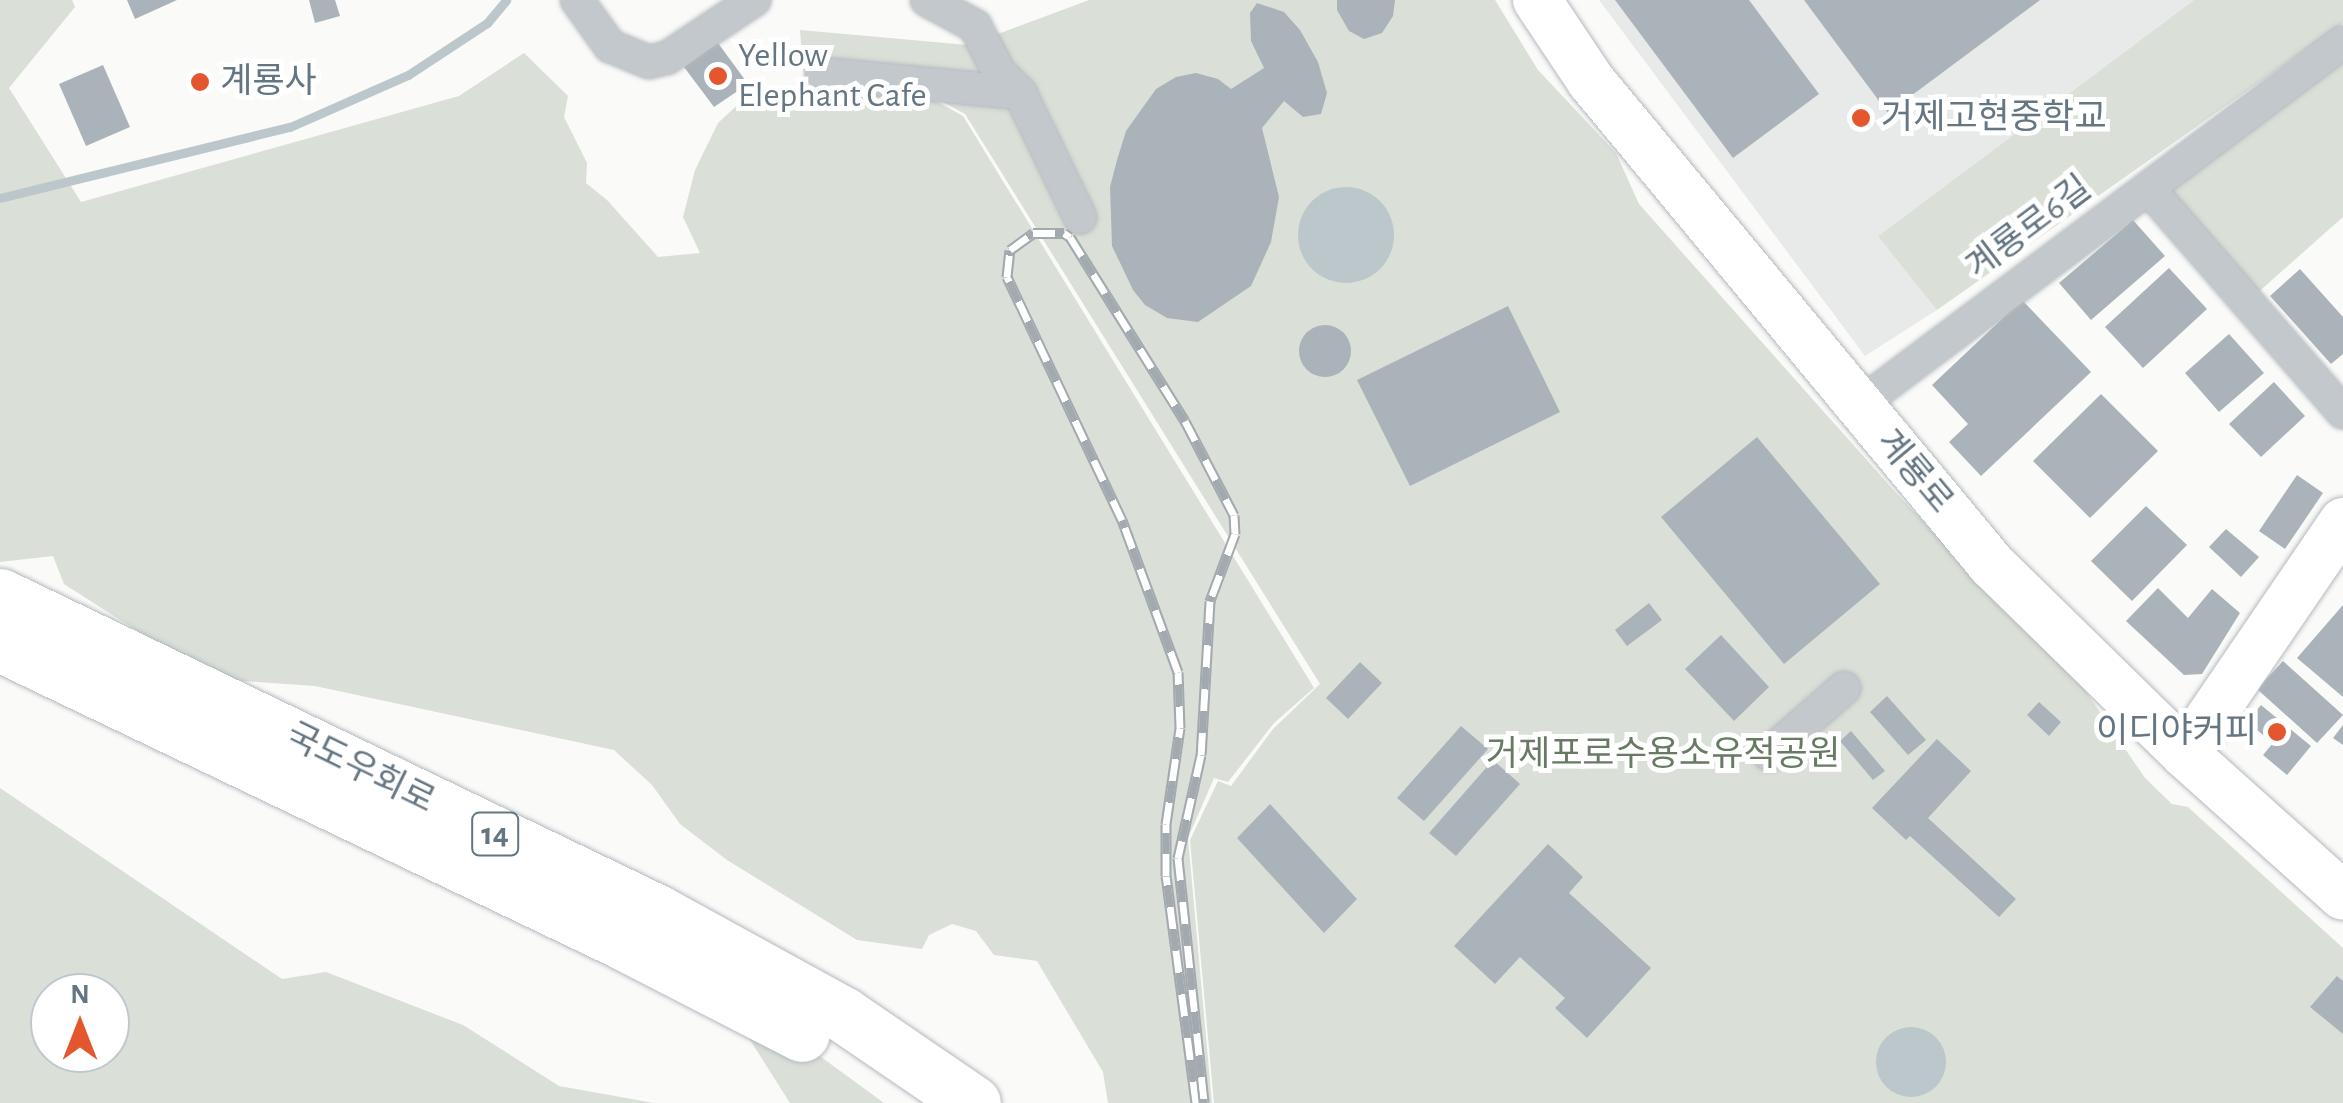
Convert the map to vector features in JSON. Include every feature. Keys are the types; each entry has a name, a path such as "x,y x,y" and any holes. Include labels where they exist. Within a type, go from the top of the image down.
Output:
{"highway":[{"name":"국도우회로","path":"0,596 657,912 844,1015 973,1103"},
{"name":"국도우회로","path":"0,644 640,950 832,1049 909,1103"}],"street":[{"path":"577,0 610,46 649,62 667,58 754,0"},
{"path":"927,0 975,26 999,72 1020,93 1080,217"},
{"name":"계룡로","path":"1537,0 1592,81 1992,565 2185,754 2343,896"},
{"name":"계룡로6길","path":"1858,406 2343,42"},
{"path":"823,74 1020,93"},
{"path":"2148,188 2343,412"},
{"path":"2185,754 2343,522"},
{"path":"1770,754 1844,688"}],"shaded area":[{"name":"거제고현중학교","path":"1599,0 2194,0 1879,235 1937,310 1865,356"},
{"path":"1346,187 1365,190 1380,201 1391,216 1391,254 1380,269 1365,280 1346,283 1327,280 1312,269 1301,254 1298,235 1301,216 1312,201 1327,190"},
{"path":"1911,1027 1935,1038 1946,1062 1935,1086 1911,1097 1887,1086 1876,1062 1887,1038"}],"green space":[{"path":"0,0 72,0 75,7 9,88 81,202 459,96 524,53 568,96 564,117 587,163 586,183 607,200 658,257 700,253 683,217 695,170 718,123 744,99 804,86 894,91 931,98 963,116 1314,688 1274,723 1228,782 1214,778 1188,838 1212,1103 1108,1103 1103,1072 1037,961 994,955 976,931 952,924 929,935 922,949 857,940 727,860 680,824 652,785 614,750 315,686 212,679 64,584 53,556 0,562"},
{"name":"거제포로수용소유적공원","path":"1089,0 1495,0 1538,70 1616,153 1639,204 1897,494 2080,683 2145,778 2172,804 2188,807 2343,948 2343,1103 1214,1103 1190,840 1218,781 1231,786 1273,729 1320,684 965,114 932,96 804,81 800,30 968,45"},
{"path":"2194,0 2343,0 2343,23 1937,310 1878,236"},
{"path":"2343,42 2343,217 2246,303 2148,188"},
{"path":"0,788 282,979 326,972 463,1025 559,1086 654,1103 0,1103"},
{"path":"729,1007 817,1054 884,1103 790,1103"}],"building":[{"path":"127,0 177,0 135,19"},
{"path":"309,0 335,0 340,16 315,23"},
{"path":"1337,0 1395,0 1393,16 1382,33 1364,39 1349,31 1337,10"},
{"path":"1615,0 1749,0 1819,94 1733,158"},
{"path":"1804,0 2040,0 1888,113"},
{"path":"1257,3 1284,12 1300,30 1318,62 1327,93 1321,114 1303,117 1284,101 1262,128 1279,197 1271,242 1251,286 1198,322 1167,318 1145,305 1133,290 1112,246 1110,187 1117,160 1126,131 1156,89 1176,77 1196,73 1218,79 1231,89 1264,68 1251,41 1250,13"},
{"path":"718,43 748,84 714,107 684,67"},
{"path":"103,65 130,127 86,146 59,84"},
{"path":"2133,220 2165,256 2091,320 2059,283"},
{"path":"2169,268 2207,309 2143,368 2105,327"},
{"path":"2300,269 2343,317 2343,354 2331,364 2270,296"},
{"path":"2022,300 2091,372 1981,476 1949,442 1968,424 1932,385"},
{"path":"1508,306 1560,412 1410,486 1357,380"},
{"path":"1325,325 1344,332 1351,351 1344,370 1325,377 1306,370 1299,351 1306,332"},
{"path":"2229,334 2264,373 2219,412 2185,373"},
{"path":"2274,382 2305,416 2261,457 2229,424"},
{"path":"2101,394 2158,451 2090,518 2033,461"},
{"path":"1757,437 1880,584 1784,664 1661,517"},
{"path":"2297,475 2323,493 2285,549 2259,531"},
{"path":"2146,506 2187,545 2132,601 2091,561"},
{"path":"2226,529 2259,557 2241,577 2209,547"},
{"path":"2158,588 2188,618 2212,589 2240,613 2202,674 2184,675 2126,621"},
{"path":"1649,603 1662,620 1627,646 1615,630"},
{"path":"2343,605 2343,697 2297,658"},
{"path":"1721,635 1769,687 1734,721 1685,669"},
{"path":"2283,661 2343,715 2317,743 2257,689"},
{"path":"1360,662 1382,683 1348,719 1326,698"},
{"path":"1887,696 1926,740 1908,755 1870,712"},
{"path":"2039,702 2061,722 2049,736 2027,715"},
{"name":"이디야커피","path":"2261,705 2311,746 2287,775 2263,755 2273,743 2247,722"},
{"path":"2343,725 2343,745 2333,738"},
{"path":"1461,726 1488,749 1424,821 1397,798"},
{"path":"1851,731 1885,771 1873,780 1840,741"},
{"path":"1937,739 1971,771 1928,818 2016,899 1999,917 1910,836 1906,840 1872,808"},
{"path":"1493,760 1520,784 1456,856 1429,833"},
{"path":"1270,804 1357,899 1324,933 1237,838"},
{"path":"1548,844 1583,877 1569,893 1651,968 1587,1038 1555,1008 1565,998 1520,957 1495,984 1454,946"},
{"path":"2337,976 2343,981 2343,1034 2310,1007"}],"waterway":[{"path":"0,198 290,127 408,75 487,23 506,0"}],"railway":[{"path":"1196,1103 1166,876 1166,824 1180,728 1178,672 1122,520 1007,277 1010,250 1033,233 1064,233 1070,237 1185,421 1234,515 1235,534 1210,601 1201,755 1178,858 1204,1103"}],"place":[{"name":"Yellow Elephant Cafe","path":"718,76"},
{"name":"계룡사","path":"200,82"},
{"name":"거제고현중학교","path":"1861,118"},
{"name":"이디야커피","path":"2277,732"}]}
